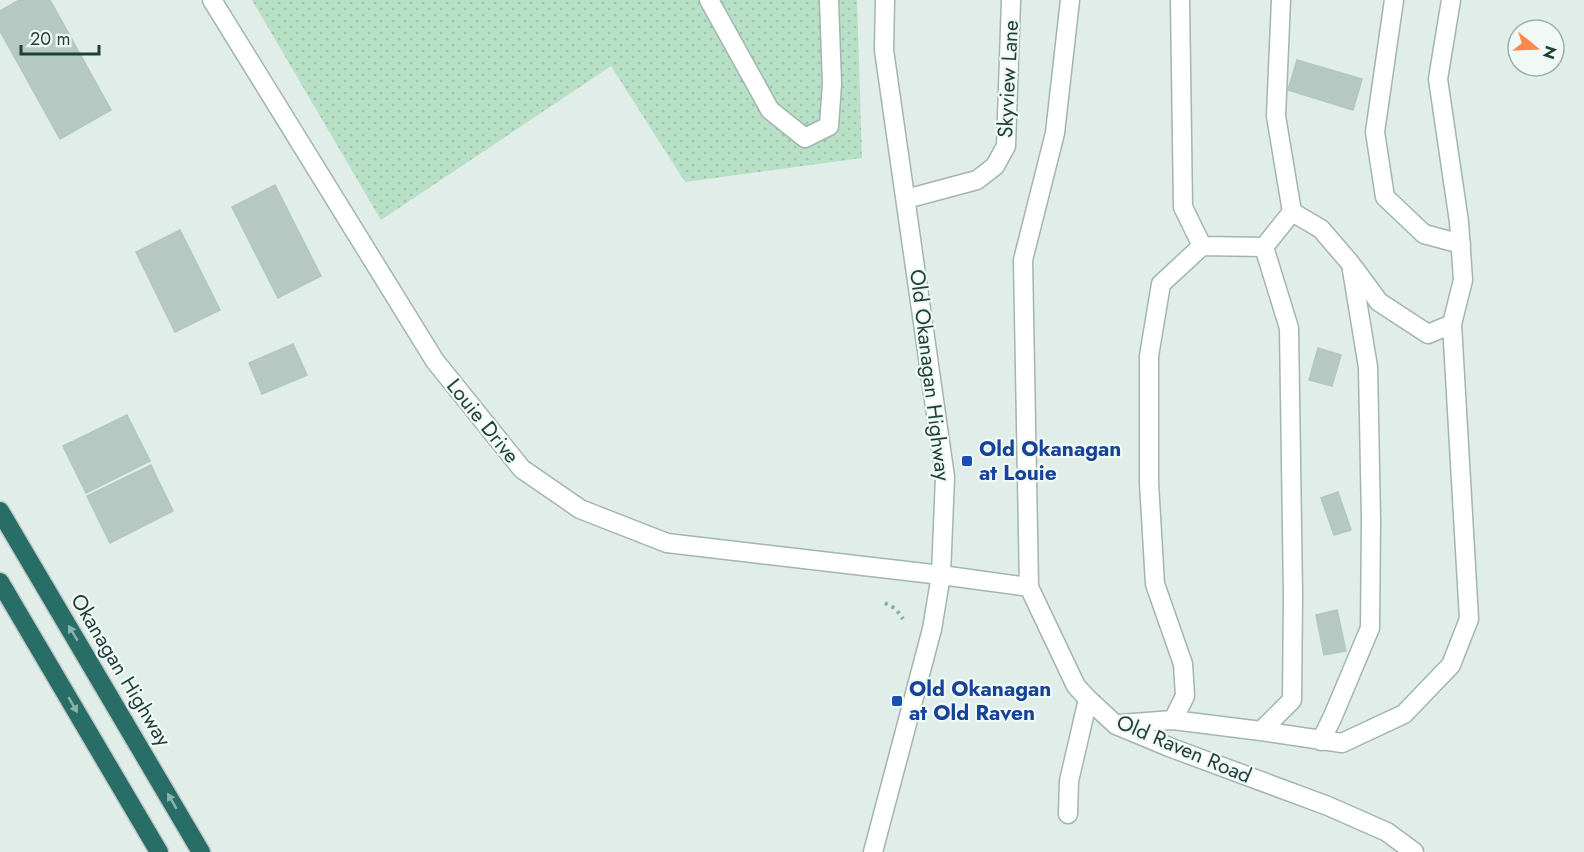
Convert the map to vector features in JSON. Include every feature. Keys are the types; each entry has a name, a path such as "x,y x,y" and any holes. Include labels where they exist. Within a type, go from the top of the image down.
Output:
{"highway":[{"name":"Okanagan Highway","path":"0,511 201,852"},
{"path":"0,582 159,852"}],"street":[{"name":"Louie Drive","path":"212,0 435,361 522,469 580,509 667,543 941,575"},
{"path":"709,0 770,110 805,138 830,126 832,84 829,0"},
{"name":"Old Okanagan Highway","path":"873,852 932,629 941,575 945,477 884,50 885,0"},
{"name":"Skyview Lane","path":"906,199 977,180 995,166 1006,146 1011,0"},
{"path":"941,575 1029,587 1023,260 1055,133 1070,0"},
{"path":"1180,0 1183,207 1203,246"},
{"path":"1264,247 1292,212 1276,116 1281,0"},
{"path":"1394,0 1375,132 1385,197 1424,234 1461,244"},
{"path":"1116,724 1173,720 1342,743 1404,714 1451,666 1469,619 1452,324 1463,280 1461,244 1438,79 1451,0"},
{"path":"1292,212 1321,229 1379,302 1428,334 1452,324"},
{"path":"1173,720 1185,696 1183,664 1155,584 1149,483 1149,356 1161,284 1203,246 1264,247"},
{"path":"1261,731 1292,700 1293,595 1289,328 1264,247"},
{"path":"1321,741 1370,628 1371,520 1368,367 1351,264"},
{"name":"Old Raven Road","path":"1029,587 1076,686 1116,724 1169,747 1328,806 1387,832 1414,852"},
{"path":"1068,814 1069,781 1088,699"}],"path":[{"path":"885,603 897,609 903,619"}],"green space":[{"path":"252,0 857,0 862,158 685,182 611,66 381,220"}],"building":[{"path":"19,0 50,0 111,110 60,139 0,31 0,11"},
{"path":"1297,60 1362,79 1353,110 1288,90"},
{"path":"275,185 321,276 278,298 232,207"},
{"path":"180,230 220,310 175,332 136,252"},
{"path":"293,344 307,375 262,394 249,363"},
{"path":"1318,348 1341,355 1332,386 1309,380"},
{"path":"127,415 150,461 86,493 63,446"},
{"path":"151,465 173,511 110,543 87,496"},
{"path":"1338,492 1351,530 1334,535 1321,498"},
{"path":"1337,610 1346,651 1324,655 1316,615"}],"place":[{"name":"Old Okanagan at Louie","path":"967,461"},
{"name":"Old Okanagan at Old Raven","path":"897,701"}]}
